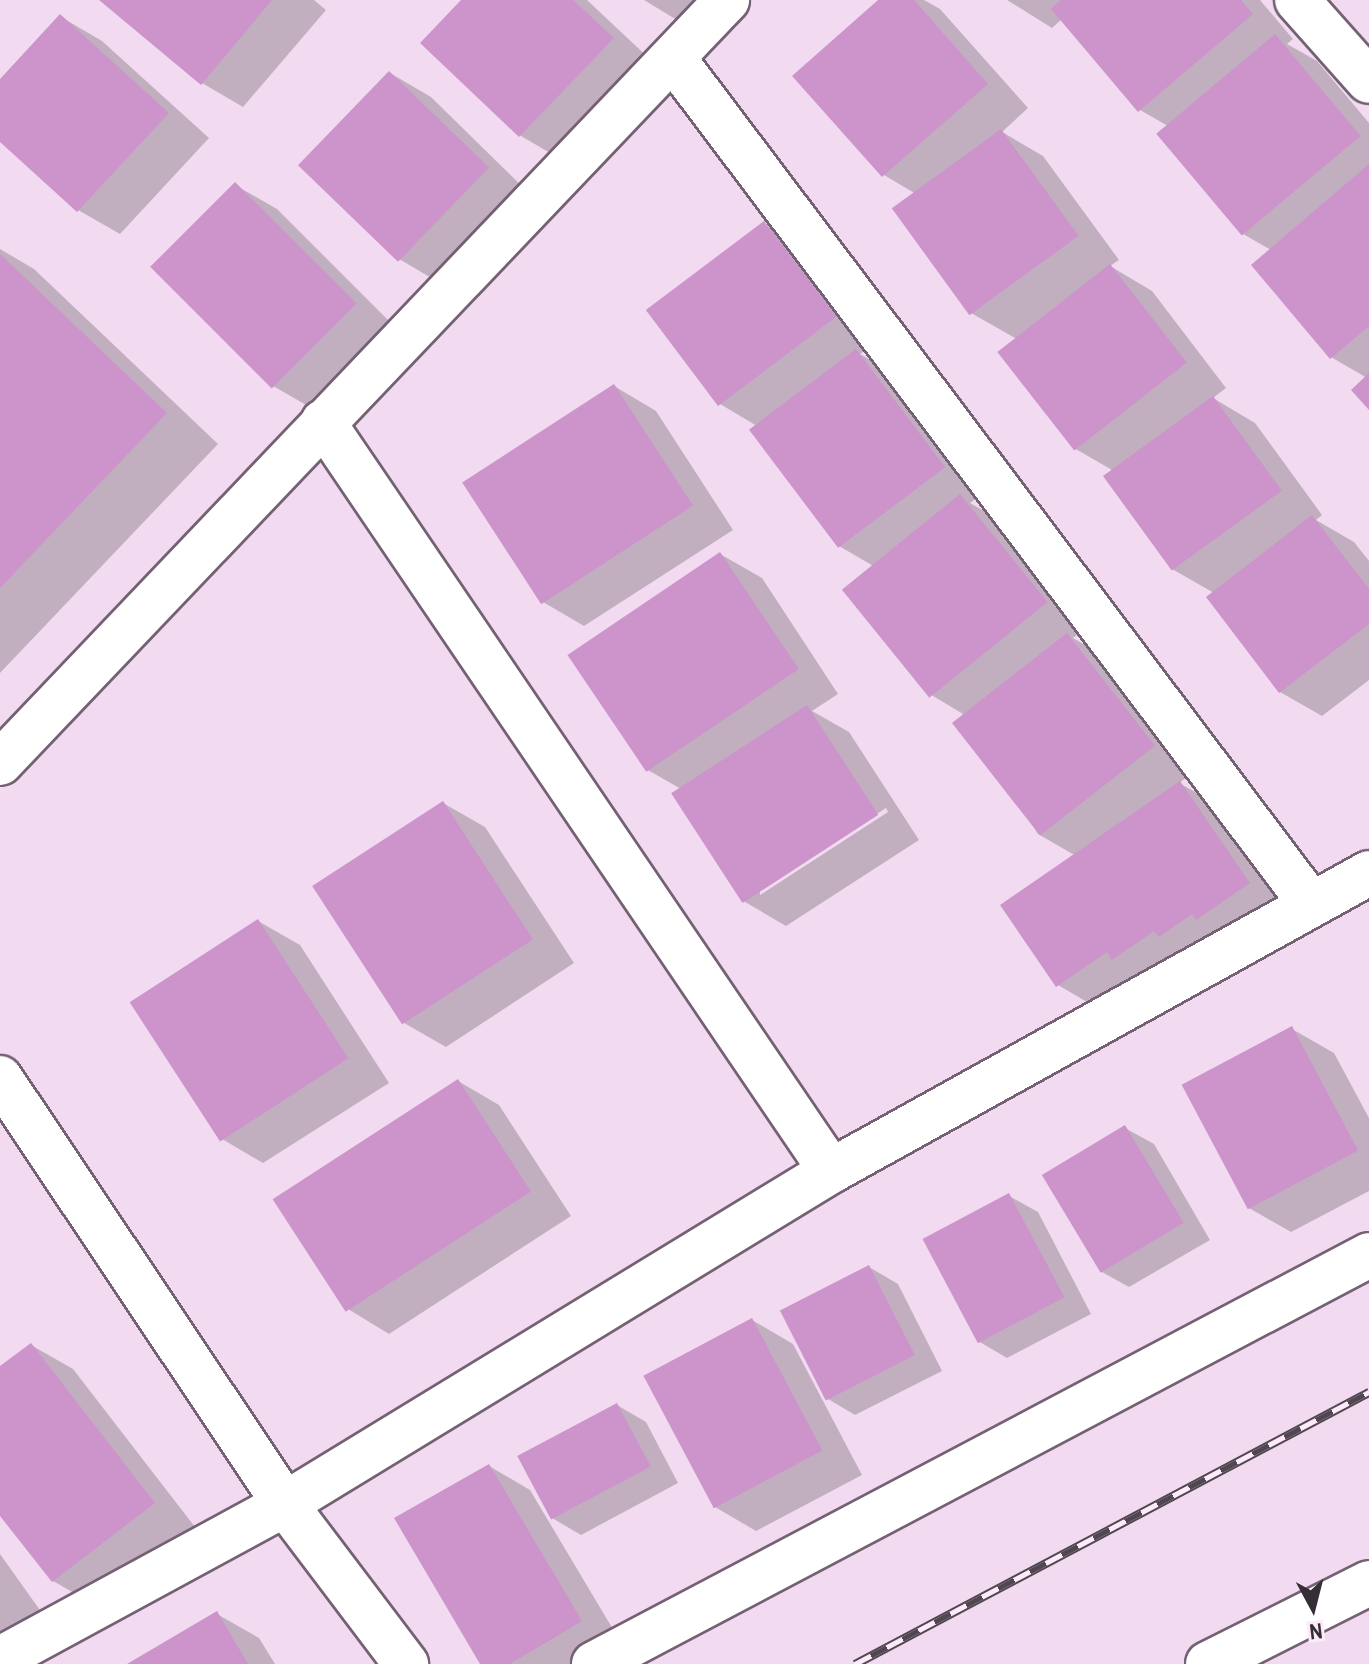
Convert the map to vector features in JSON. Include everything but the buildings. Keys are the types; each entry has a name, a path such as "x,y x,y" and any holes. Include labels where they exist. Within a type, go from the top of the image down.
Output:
{"street":[{"path":"0,763 727,0"},
{"path":"1316,7 1369,81"},
{"path":"673,58 1311,904"},
{"path":"323,422 831,1171"},
{"path":"0,1659 285,1504 831,1171 1369,873"},
{"path":"0,1078 285,1504 406,1664"},
{"path":"594,1664 1369,1255"},
{"path":"1208,1664 1369,1583"}],"railway":[{"path":"855,1664 1369,1392"}]}
